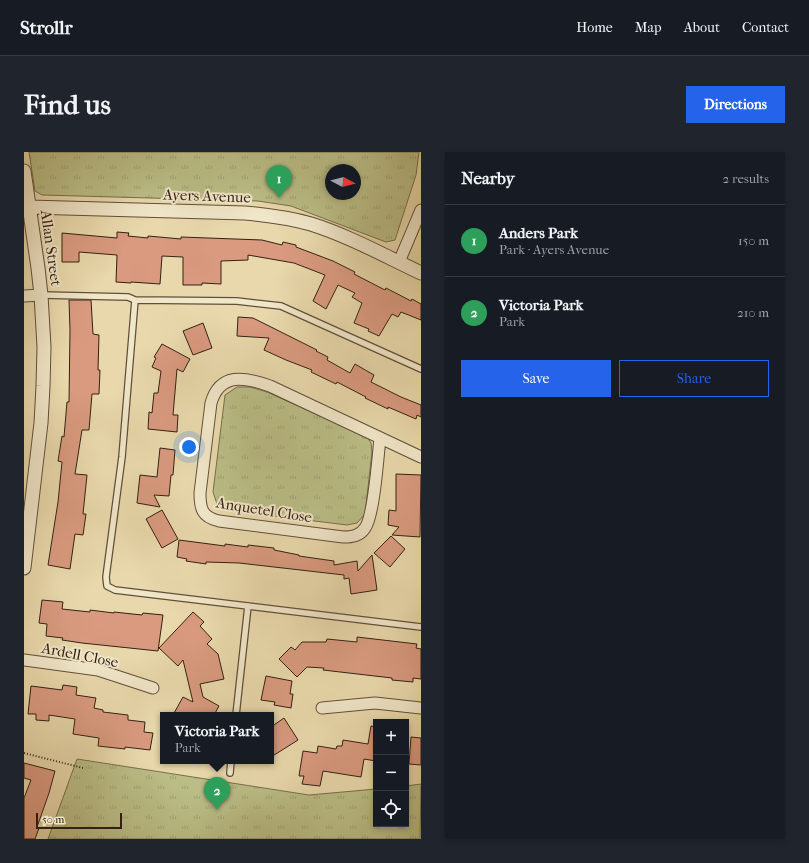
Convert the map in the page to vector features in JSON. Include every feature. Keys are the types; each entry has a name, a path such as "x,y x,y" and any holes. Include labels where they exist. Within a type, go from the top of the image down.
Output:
{"street":[{"name":"Allan Street","path":"24,171 41,295 44,347 42,416 24,568"},
{"name":"Ayers Avenue","path":"30,207 245,213 280,217 312,224 325,229 421,273"},
{"path":"399,262 421,210"},
{"path":"24,296 41,295"},
{"name":"Anquetel Close","path":"380,438 370,515 365,528 356,536 343,537 219,521 207,516 201,508 200,493 211,403 214,393 223,382 237,379 261,383 380,438 421,457"},
{"name":"Ardell Close","path":"24,660 98,670 153,688"},
{"path":"322,708 375,703 421,708"}],"lane":[{"path":"41,295 128,298 135,300 237,301 281,306 421,369"},
{"path":"135,300 122,457 106,577 107,586 115,590 421,627"},
{"path":"236,712 248,606"},
{"path":"230,773 231,764"}],"path":[{"path":"24,753 83,768"}],"green space":[{"path":"29,152 419,152 416,175 395,240 386,242 291,206 258,201 42,195 35,191"},
{"path":"237,387 250,387 267,392 367,437 371,443 372,452 365,514 357,523 347,525 226,510 217,504 213,492 225,395"},
{"path":"77,759 309,795 373,789 373,827 409,827 409,786 421,784 420,839 48,839"}],"building":[{"path":"117,232 129,233 128,236 148,238 148,236 181,239 181,237 262,240 282,245 283,242 296,245 296,247 333,261 355,272 354,274 385,290 386,288 411,301 412,299 421,304 421,320 401,312 398,317 392,314 379,336 368,331 369,329 354,323 362,303 352,297 355,293 338,285 326,309 313,301 325,275 294,263 248,255 248,260 221,261 221,284 202,283 202,285 183,285 183,257 162,256 160,284 116,282 117,255 79,252 79,262 62,262 62,233 117,238"},
{"path":"69,300 91,300 93,334 99,335 98,370 100,370 99,394 92,394 89,430 82,430 75,474 87,475 83,514 86,514 83,535 75,534 70,569 48,565 58,502 62,462 58,461 62,436 64,437 67,402 69,402"},
{"path":"238,317 253,318 317,350 316,351 328,357 327,360 350,373 355,364 374,375 371,382 421,405 421,417 417,415 416,419 388,407 388,409 337,382 336,384 311,372 312,370 264,350 269,338 237,336"},
{"path":"203,323 212,348 193,355 183,331"},
{"path":"162,344 190,359 183,372 177,369 173,415 178,415 177,432 148,429 149,412 152,413 154,393 158,393 161,371 152,367 156,358 154,357"},
{"path":"160,448 175,450 173,475 171,475 169,496 154,495 160,507 137,503 140,475 157,477"},
{"path":"396,474 421,475 420,537 392,535 399,527 388,525 389,510 396,511"},
{"path":"162,510 178,539 162,548 146,519"},
{"path":"391,536 405,549 390,567 374,553"},
{"path":"179,540 225,546 225,544 274,548 274,550 299,556 334,561 334,565 357,561 358,571 372,555 377,590 351,594 349,578 344,579 344,575 239,563 206,562 206,564 186,561 187,559 177,557"},
{"path":"42,600 63,602 62,609 90,612 90,610 142,615 143,613 163,615 158,651 82,643 62,640 63,638 46,636 47,624 39,623"},
{"path":"193,612 204,622 200,626 212,639 207,644 218,654 224,679 200,684 203,697 219,706 216,712 175,712 183,697 193,702 183,660 178,666 159,648"},
{"path":"357,637 417,644 416,648 421,649 421,679 413,678 413,682 392,680 392,678 307,667 297,677 279,659 291,647 295,650 302,642 326,642 327,639 357,642"},
{"path":"266,676 292,681 290,694 293,694 291,708 274,705 275,702 261,700"},
{"path":"63,685 77,687 76,695 96,698 94,708 103,710 103,712 128,715 128,720 145,722 144,732 153,733 150,750 98,746 99,738 73,734 75,719 49,715 49,721 36,720 36,714 28,714 31,686 62,690"},
{"path":"284,718 298,740 274,755 274,725"},
{"path":"371,726 373,726 373,760 364,759 361,777 323,771 320,786 302,784 304,776 299,776 303,751 317,753 318,746 336,749 337,746 342,746 343,740 368,744"},
{"path":"411,737 421,738 421,765 409,764"},
{"path":"24,763 55,771 37,827 39,828 35,839 24,839 24,798 31,780 24,778"}],"place":[{"name":"Anders Park","path":"279,198"},
{"name":"Victoria Park","path":"217,810"}]}
